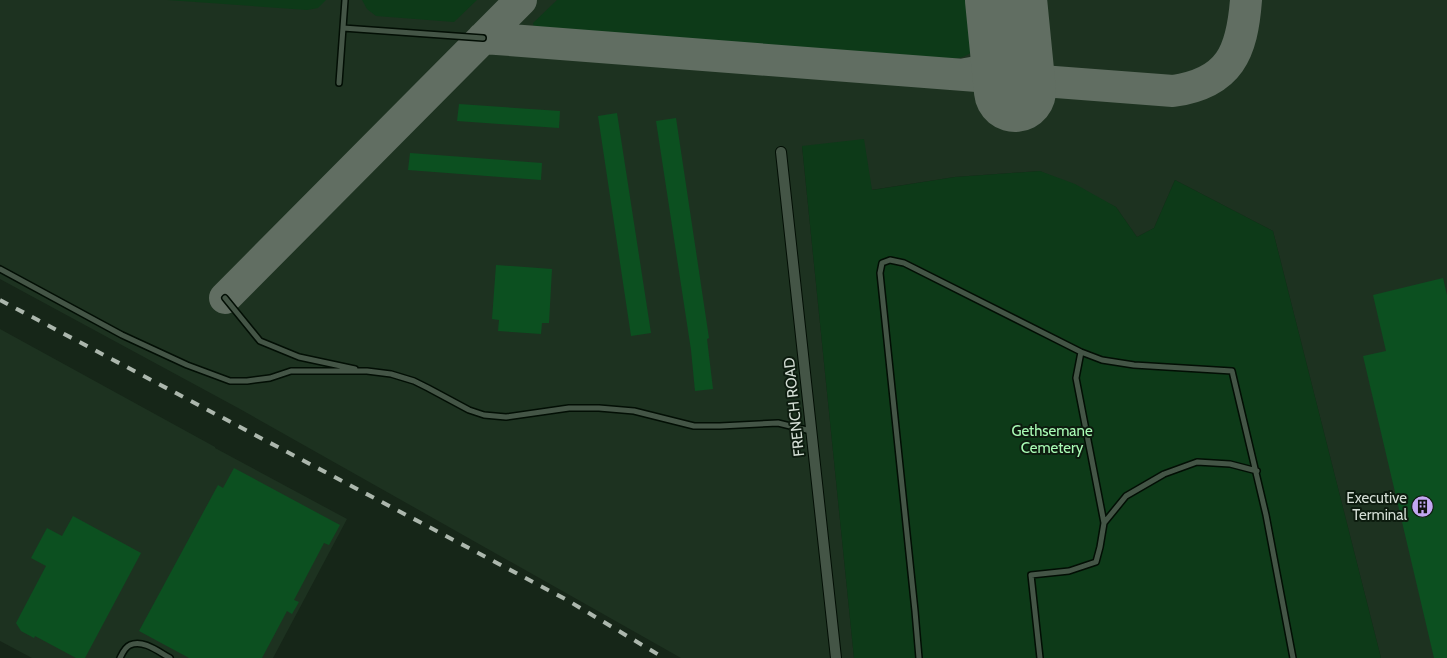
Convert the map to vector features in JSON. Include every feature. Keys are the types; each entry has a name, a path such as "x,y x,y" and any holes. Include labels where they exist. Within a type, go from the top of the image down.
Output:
{"street":[{"name":"FRENCH ROAD","path":"782,152 836,658"}],"lane":[{"path":"339,83 345,0"},
{"path":"343,28 483,38"},
{"path":"919,658 880,273 882,264 890,260 904,263 1081,352 1102,360 1134,365 1232,370 1257,471 1293,658"},
{"path":"0,268 122,335 187,365 230,381 270,378 291,371 367,371"},
{"path":"225,298 260,340 299,357 391,374 414,381 484,416 506,417 569,408 599,408 634,411 694,426 778,423 812,431"},
{"path":"1040,658 1031,575 1069,570 1096,562 1104,523 1076,378 1081,352"},
{"path":"1104,523 1126,496 1164,474 1189,465 1198,462 1230,464 1257,471"},
{"path":"120,658 125,649 130,645 139,644 151,647 170,658"}],"shaded area":[{"path":"0,0 1447,0 1447,658 1381,658 1273,231 1175,180 1154,228 1137,237 1116,207 1040,171 955,177 871,190 802,146 854,658 681,658 240,409 0,279"},
{"path":"0,329 347,519 273,658 32,658 0,641"}],"green space":[{"path":"167,0 326,0 318,8 307,10"},
{"path":"362,0 477,0 454,22 376,16 367,9"},
{"path":"557,0 978,0 981,29 977,46 972,52 964,57 952,59 534,27 533,23"},
{"name":"Gethsemane Cemetery","path":"864,139 872,190 955,177 1040,171 1075,184 1116,207 1137,237 1154,228 1175,180 1273,231 1381,658 854,658 802,146"}],"building":[{"path":"459,104 560,111 559,128 457,121"},
{"path":"617,113 651,333 631,336 598,116"},
{"path":"676,118 709,338 707,339 713,389 695,391 691,350 656,121"},
{"path":"410,153 542,163 541,180 408,170"},
{"path":"496,265 552,269 549,323 542,323 541,334 498,331 499,320 492,319"},
{"name":"Executive Terminal","path":"1443,278 1447,295 1447,658 1434,658 1363,356 1386,351 1373,295"},
{"path":"234,468 340,525 329,545 324,543 294,600 299,602 292,614 287,611 262,658 189,658 139,631 218,485 223,488"},
{"path":"73,516 141,553 85,658 76,658 35,636 34,638 21,631 16,623 46,566 31,558 47,528 62,536"}],"taxiway":[{"path":"225,298 521,0"},
{"path":"483,38 1173,91 1208,81 1229,62 1236,50 1241,35 1246,0"},
{"path":"965,74 981,71 993,66 1003,56 1010,42"}],"runway":[{"path":"1006,0 1015,91"}],"railway":[{"path":"0,300 567,600 664,658"}],"place":[{"name":"Executive Terminal","path":"1423,507"}]}
